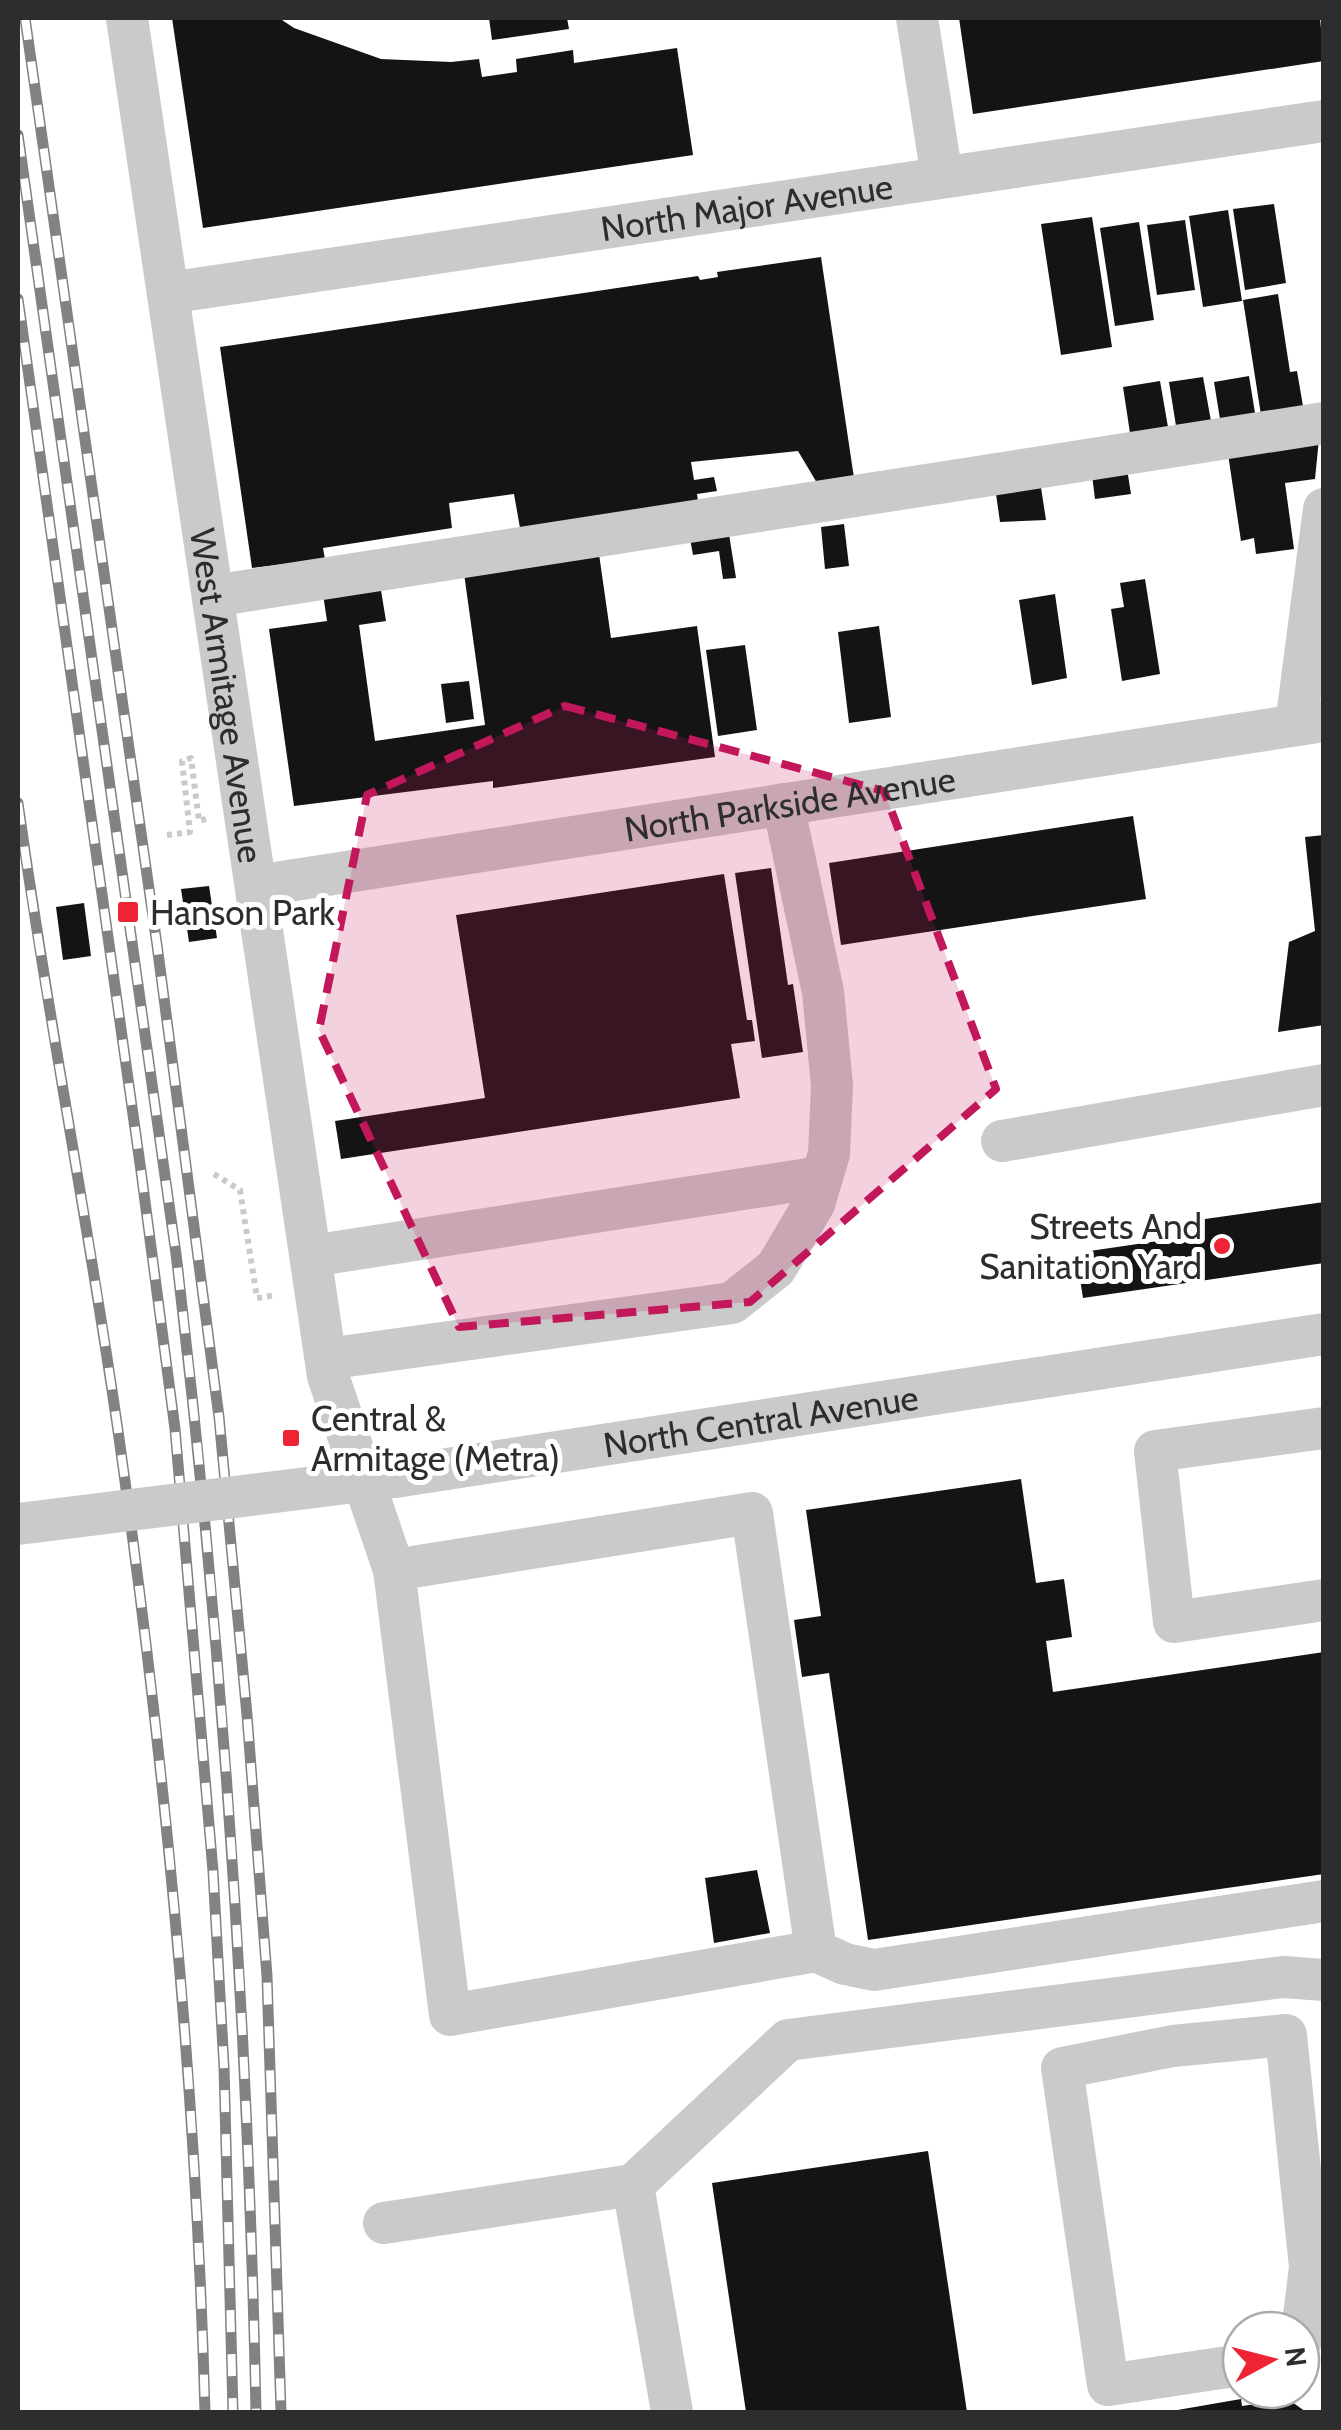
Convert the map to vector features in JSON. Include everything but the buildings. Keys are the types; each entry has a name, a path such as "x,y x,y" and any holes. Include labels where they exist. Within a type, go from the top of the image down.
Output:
{"street":[{"name":"West Armitage Avenue","path":"127,18 327,1367 394,1570 450,2015 816,1951"},
{"path":"918,18 942,177"},
{"name":"North Major Avenue","path":"168,293 1324,120"},
{"path":"213,596 1324,423"},
{"path":"1310,723 1324,509"},
{"name":"North Parkside Avenue","path":"256,886 1310,723"},
{"path":"327,1367 732,1303 776,1268 814,1204 829,1154 832,1085 823,992 784,804"},
{"path":"1002,1141 1324,1085"},
{"path":"311,1256 821,1177"},
{"name":"North Central Avenue","path":"18,1524 395,1477 1324,1334"},
{"path":"1324,1428 1156,1451 1174,1622 1324,1600"},
{"path":"394,1570 752,1513 816,1951 845,1964 874,1970 1324,1901"},
{"path":"384,2223 633,2185 788,2040 1284,1976 1324,1980"},
{"path":"1221,2369 1108,2385 1062,2068 1173,2046 1286,2035 1310,2267 1305,2310"},
{"path":"633,2185 672,2412"}],"path":[{"path":"167,836 190,832 182,762 191,758 199,821 212,818"},
{"path":"214,1174 240,1190 257,1298 276,1295"}],"highlighted area":[{"path":"565,706 884,791 996,1089 750,1302 459,1327 319,1030 367,795"}],"railway":[{"path":"25,18 157,945 219,1417 267,1976 281,2412"},
{"path":"18,135 176,1254 192,1399 230,1832 247,2122 256,2412"},
{"path":"18,299 175,1429 213,1871 224,2067 233,2412"},
{"path":"18,803 106,1352 150,1675 186,2043 205,2412"}],"place":[{"name":"Hanson Park","path":"128,912"},
{"name":"Streets And Sanitation Yard","path":"1222,1246"},
{"name":"Central & Armitage (Metra)","path":"291,1438"}]}
